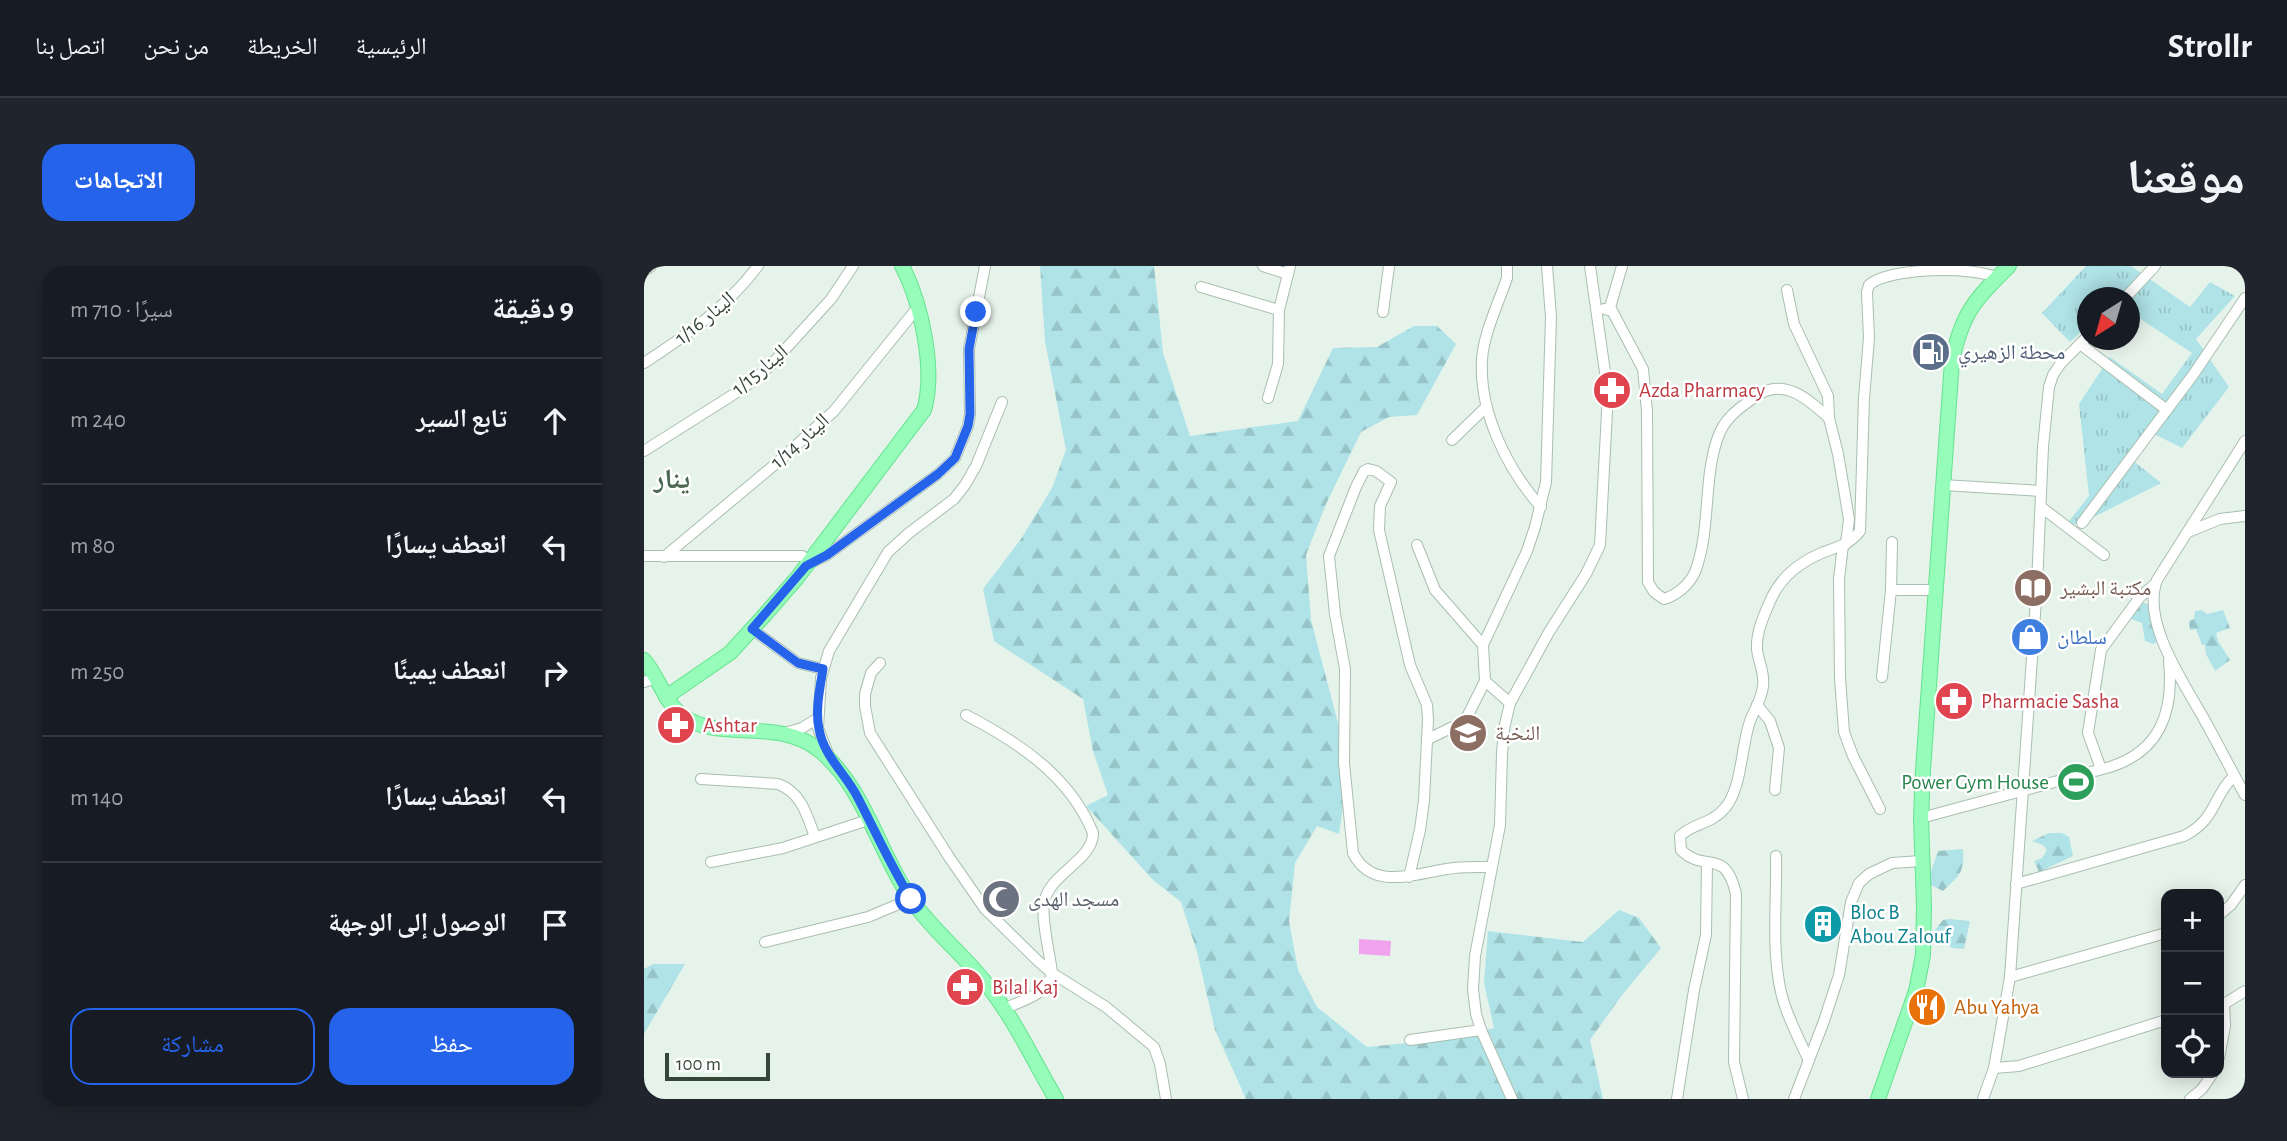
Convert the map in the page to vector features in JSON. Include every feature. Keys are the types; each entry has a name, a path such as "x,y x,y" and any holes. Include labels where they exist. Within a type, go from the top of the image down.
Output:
{"main road":[{"path":"666,697 730,653 752,629 807,563 924,410 929,372 914,290 902,266"},
{"path":"1878,1099 1910,1011 1920,974 1924,933 1921,818 1952,361 1965,316 2009,266"},
{"path":"644,660 650,680 683,717 693,722 721,727 785,733 811,743 830,759 848,781 911,899 984,981 1056,1099"}],"street":[{"path":"644,271 651,266"},
{"name":"الينار 1/16","path":"644,363 709,318 742,288 758,266"},
{"name":"الينار1/15","path":"644,451 742,388 770,366 831,299 853,266"},
{"path":"644,556 802,556 807,563 827,555 938,474 955,458 968,426 969,349 985,266"},
{"path":"1263,266 1289,270 1279,310 1278,364 1268,398"},
{"path":"1383,312 1389,266"},
{"path":"1507,266 1507,278 1482,359 1486,407 1509,460 1527,491 1541,507"},
{"path":"1428,739 1459,724 1467,717 1485,681 1483,645 1527,551 1541,507 1546,482 1551,317 1546,266"},
{"path":"1512,1099 1481,1030 1474,1003 1474,969 1477,940 1500,825 1504,729 1510,703 1549,632 1586,574 1600,545 1608,393 1590,266"},
{"path":"1622,266 1610,307 1643,369 1647,411 1648,582 1654,592 1664,599 1675,596 1695,572 1717,437 1731,414 1766,389 1790,390 1809,400 1829,418"},
{"path":"2135,287 2155,266"},
{"path":"1743,1099 1734,1062 1736,894 1728,871 1718,864 1682,852 1680,836 1704,824 1727,806 1734,790 1746,734 1764,685 1757,649 1760,625 1773,594 1799,565 1844,545 1860,531 1869,285 1883,278 1925,272 1986,272 1997,278"},
{"path":"1201,287 1279,310"},
{"path":"1787,290 1794,324 1828,396 1829,418 1849,519 1839,579 1840,678 1844,732 1880,809"},
{"path":"2082,523 2167,410 2245,298"},
{"path":"1595,306 1607,310 1610,307"},
{"name":"الينار 1/14","path":"664,557 834,411 918,307"},
{"path":"1983,1099 1994,1068 2010,977 2049,387 2061,363 2077,347"},
{"path":"2096,350 2167,410"},
{"path":"830,759 818,728 818,718 823,669 838,633 888,552 954,499 965,485 976,466 1002,402"},
{"path":"1452,440 1486,407"},
{"path":"2101,769 2088,733 2101,650 2140,597 2155,584 2245,440"},
{"path":"1409,877 1422,820 1428,739 1427,705 1410,665 1379,530 1380,506 1391,482 1368,468 1356,486 1329,556 1335,614 1345,669 1344,763 1351,843 1358,863 1367,872 1379,877 1409,877 1448,869 1491,867"},
{"path":"1944,485 2041,491"},
{"path":"2041,507 2104,555"},
{"path":"2188,532 2220,519 2245,516"},
{"path":"1882,677 1891,590 1892,542"},
{"path":"1417,545 1435,590 1483,645"},
{"path":"2155,584 2156,617 2169,655 2245,795"},
{"path":"1891,590 1935,590"},
{"path":"752,629 798,663 823,669"},
{"path":"1921,818 2122,763 2146,747 2161,728 2171,683 2169,655"},
{"path":"880,663 871,673 865,694 864,706 870,733 985,909 1052,973 1105,1007 1154,1047 1166,1099"},
{"path":"1485,681 1510,703"},
{"path":"2169,700 2177,692 2188,690"},
{"path":"1757,705 1770,721 1779,748 1775,790"},
{"path":"966,715 1012,740 1040,761 1073,798 1093,833 1090,848 1055,881 1044,903 1052,973 1048,984 1040,992 1003,1009"},
{"path":"785,733 802,728 818,718"},
{"path":"2016,884 2183,836 2206,821 2225,785 2234,776"},
{"path":"701,779 778,784 787,788 799,799 814,837"},
{"path":"712,862 783,848 868,820"},
{"path":"1776,856 1775,932 1779,983 1785,1006 1808,1059"},
{"path":"1794,1099 1839,975 1851,902 1859,883 1869,874 1892,863 1922,861"},
{"path":"1677,1099 1680,1068 1706,935 1707,862"},
{"path":"2224,911 2245,886"},
{"path":"765,942 869,917 911,899"},
{"path":"2010,977 2161,934"},
{"path":"2224,1004 2245,991"},
{"path":"1994,1068 2019,1066 2161,1022"},
{"path":"1410,1040 1481,1030"},
{"path":"2190,1099 2209,1078"}],"green space":[{"path":"1040,266 1154,266 1163,353 1190,436 1298,421 1333,348 1377,347 1414,326 1437,326 1456,344 1417,415 1389,417 1361,432 1326,504 1306,555 1311,620 1349,765 1339,834 1317,826 1295,863 1289,921 1298,970 1317,1007 1367,1047 1447,1039 1494,1028 1484,983 1488,931 1583,942 1619,910 1639,918 1661,948 1622,995 1590,1040 1603,1099 1246,1099 1215,1030 1197,952 1181,902 1153,880 1086,806 1108,795 1093,751 1083,699 994,641 983,589 1021,539 1052,488 1066,450 1045,341"},
{"path":"2086,266 2131,266 2190,307 2210,282 2235,296 2196,339 2229,387 2182,448 2152,433 2126,455 2161,483 2082,523 2066,525 2089,496 2079,404 2110,357 2162,394 2192,353 2140,319 2140,287 2077,287 2077,335 2070,342 2042,313"},
{"path":"2141,602 2151,605 2159,639 2154,644 2145,641 2142,623 2131,619 2130,615"},
{"path":"2202,610 2207,614 2223,610 2230,628 2216,633 2230,660 2215,671 2196,629 2190,630 2189,621 2194,619 2195,611"},
{"path":"2049,833 2062,833 2069,837 2073,856 2039,872 2034,861 2042,858 2047,850 2043,845 2032,841"},
{"path":"1963,849 1963,863 1958,877 1943,891 1927,883 1938,851"},
{"path":"1943,920 1970,921 1964,949 1952,948 1934,931"},
{"path":"653,964 685,964 644,1034 644,969"}],"shaded area":[{"path":"1359,939 1391,941 1390,956 1359,954"}],"place":[{"name":"محطة الزهيري","path":"1931,352"},
{"name":"Azda Pharmacy","path":"1612,390"},
{"name":"مكتبة البشير","path":"2033,588"},
{"name":"سلطان","path":"2030,637"},
{"name":"Pharmacie Sasha","path":"1954,701"},
{"name":"Ashtar","path":"676,725"},
{"name":"النخبة","path":"1468,733"},
{"name":"Power Gym House","path":"2076,782"},
{"name":"مسجد الهدى","path":"1001,899"},
{"name":"Bloc B Abou Zalouf","path":"1823,924"},
{"name":"Bilal Kaj","path":"965,987"},
{"name":"Abu Yahya","path":"1927,1007"}],"district":[{"name":"ينار","path":"672,480"}],"route":[{"path":"911,899 878,843 858,797 830,759 818,728 823,669 798,663 752,629 806,566 827,555 938,474 955,458 970,414 968,362 976,312"}]}
